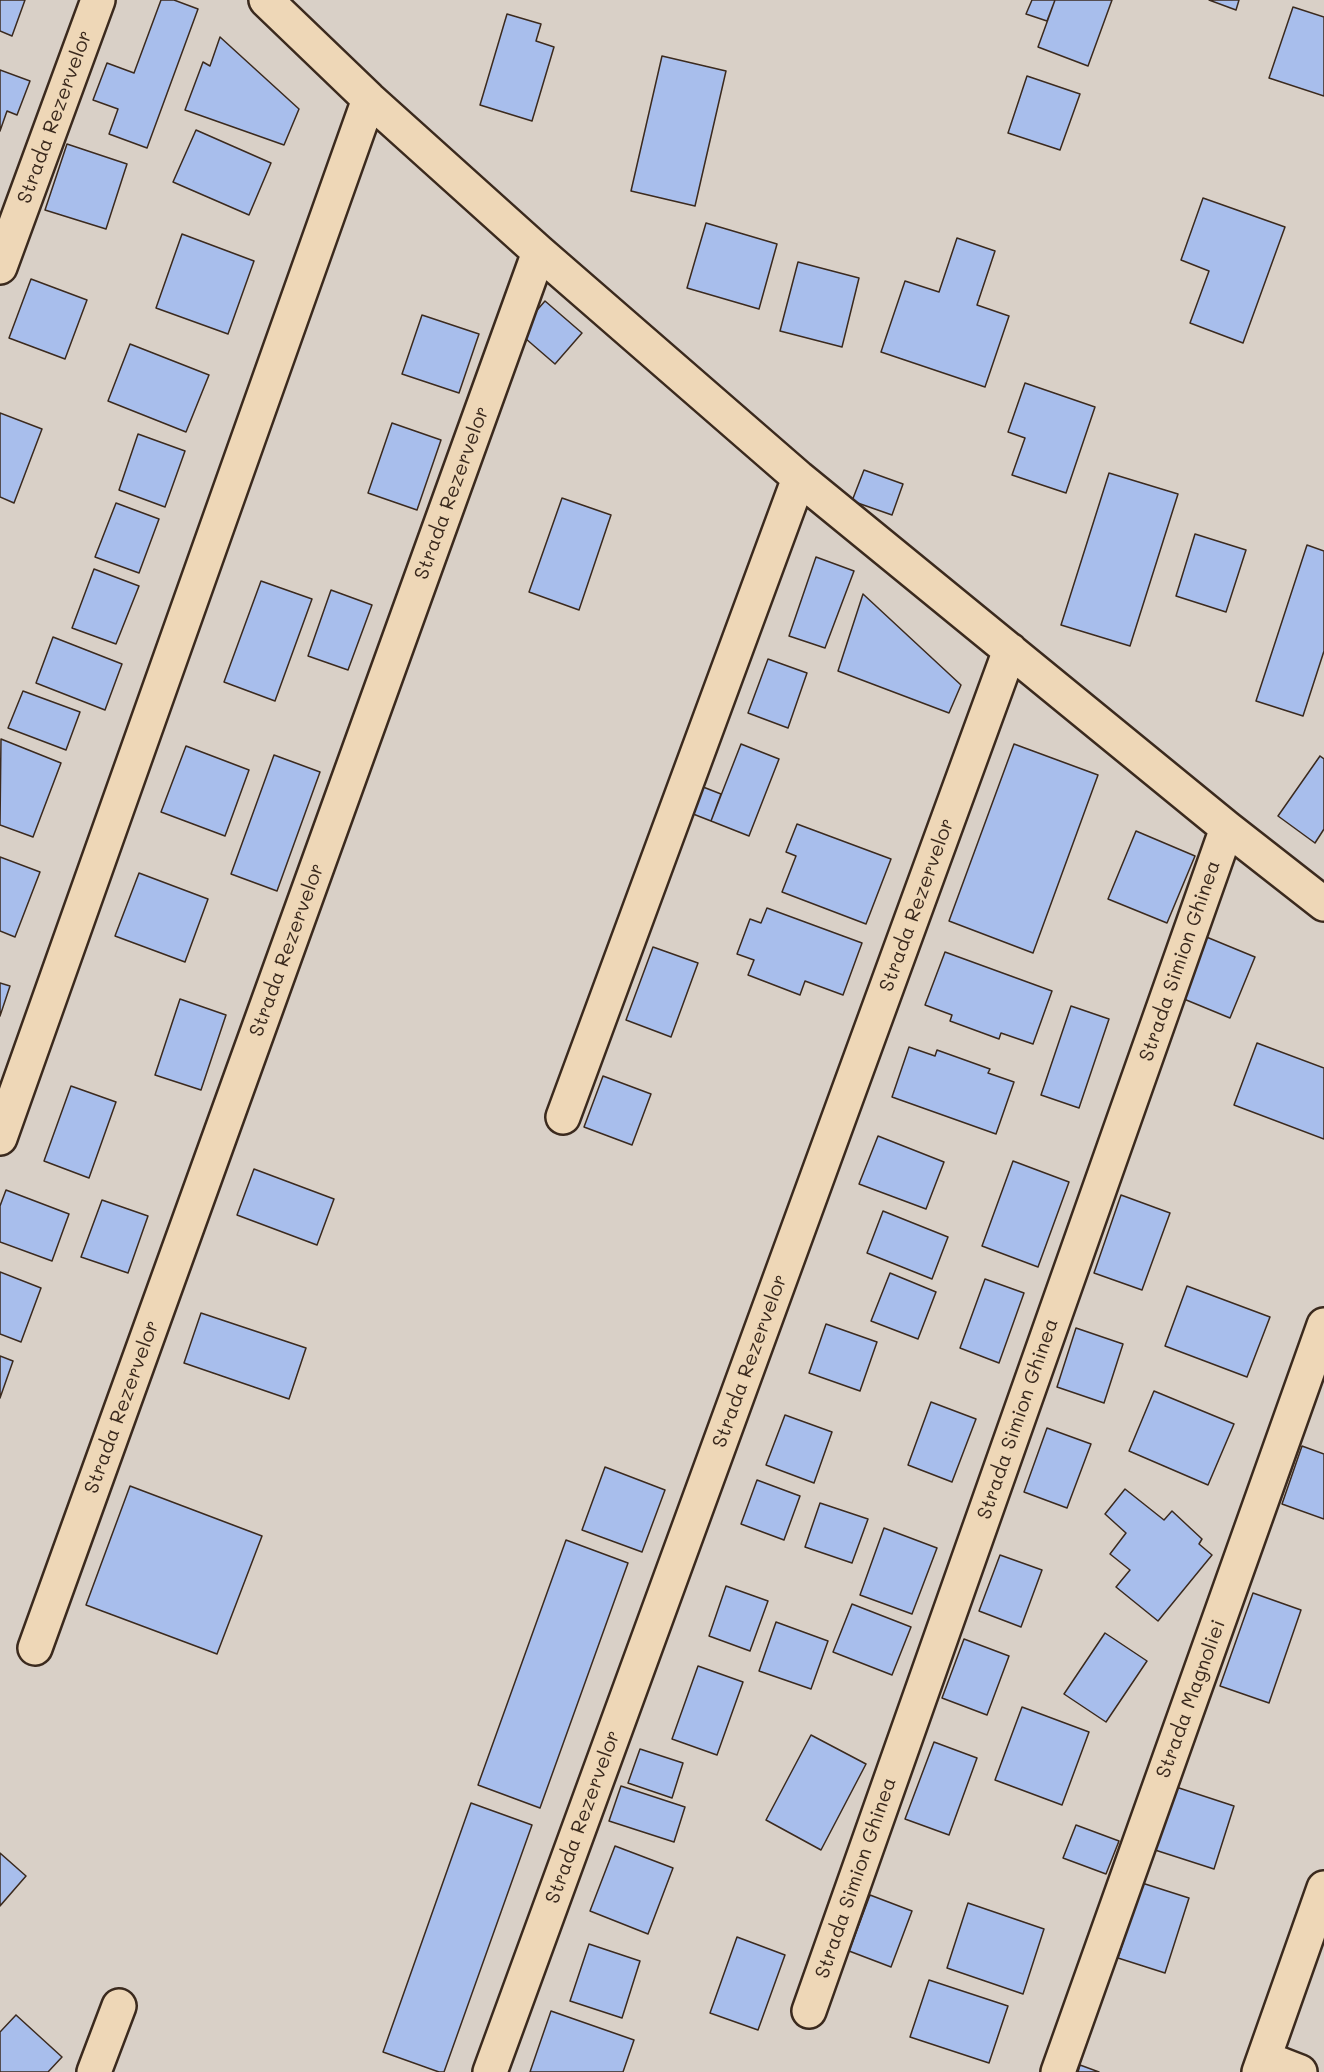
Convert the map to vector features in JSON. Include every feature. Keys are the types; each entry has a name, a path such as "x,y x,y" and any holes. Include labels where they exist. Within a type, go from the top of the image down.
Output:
{"street":[{"name":"Strada Rezervelor","path":"0,267 98,0"},
{"path":"273,3 369,99 539,252 799,478 1227,828 1324,904"},
{"path":"0,1138 369,99"},
{"name":"Strada Rezervelor","path":"35,1648 539,252"},
{"path":"563,1118 799,478"},
{"name":"Strada Rezervelor","path":"490,2072 1010,650"},
{"name":"Strada Simion Ghinea","path":"809,2011 1227,828"},
{"name":"Strada Magnoliei","path":"1058,2072 1324,1326"},
{"path":"1300,2072 1261,2065 1316,1938 1324,1888"},
{"path":"93,2072 119,2006"}],"building":[{"path":"0,0 25,0 12,36 0,31"},
{"path":"161,0 174,0 198,9 147,148 109,134 118,109 93,100 107,63 134,73"},
{"path":"1032,0 1055,0 1047,21 1026,14"},
{"path":"1055,0 1112,0 1088,66 1038,47"},
{"path":"1209,0 1239,0 1236,10"},
{"path":"1293,7 1324,17 1324,96 1269,78"},
{"path":"507,14 541,24 536,41 554,47 532,121 480,105"},
{"path":"220,37 299,109 284,145 185,110 203,62 210,66"},
{"path":"662,56 726,71 695,206 631,191"},
{"path":"0,70 30,81 17,115 7,111 0,131"},
{"path":"1027,76 1080,94 1060,150 1008,133"},
{"path":"196,130 271,163 249,215 173,182"},
{"path":"67,144 127,164 106,229 45,210"},
{"path":"1203,198 1285,227 1243,343 1190,323 1209,271 1181,260"},
{"path":"706,223 777,244 759,309 687,288"},
{"path":"182,234 254,261 228,334 156,308"},
{"path":"957,238 995,251 977,305 1009,316 985,387 881,352 905,281 939,292"},
{"path":"798,262 859,278 842,347 780,331"},
{"path":"31,279 87,300 65,359 9,338"},
{"path":"545,301 582,333 555,364 518,332"},
{"path":"422,315 479,334 459,393 402,374"},
{"path":"130,344 209,375 186,432 108,401"},
{"path":"1025,383 1095,407 1066,493 1012,475 1025,438 1008,432"},
{"path":"0,413 42,429 14,503 0,497"},
{"path":"392,423 441,440 417,510 368,493"},
{"path":"138,434 185,451 165,507 119,490"},
{"path":"864,470 903,484 892,515 852,501"},
{"path":"1109,473 1178,494 1130,646 1061,625"},
{"path":"562,498 611,515 579,610 529,592"},
{"path":"116,503 159,519 139,573 95,557"},
{"path":"1195,534 1246,550 1226,612 1176,596"},
{"path":"1307,545 1324,551 1324,651 1303,716 1256,701"},
{"path":"816,557 854,571 825,648 789,636"},
{"path":"94,569 139,586 116,644 72,628"},
{"path":"261,581 312,599 275,701 224,682"},
{"path":"331,590 372,605 348,670 308,656"},
{"path":"863,594 961,685 949,713 838,671"},
{"path":"53,637 122,664 105,710 36,683"},
{"path":"768,659 807,673 788,728 748,713"},
{"path":"23,691 80,712 66,750 8,728"},
{"path":"1,739 61,763 33,837 0,825"},
{"path":"741,744 779,759 749,836 711,821"},
{"path":"1014,744 1098,775 1033,953 949,921"},
{"path":"186,746 249,770 225,836 161,812"},
{"path":"274,755 320,772 277,891 231,874"},
{"path":"1320,756 1324,759 1324,829 1315,843 1278,816"},
{"path":"698,785 721,794 711,821 688,812"},
{"path":"797,824 891,859 866,924 782,892 796,856 786,852"},
{"path":"1136,831 1195,856 1167,923 1108,899"},
{"path":"0,857 40,872 15,937 0,931"},
{"path":"139,873 208,899 185,962 115,936"},
{"path":"767,908 862,943 843,995 805,981 800,995 748,975 754,960 737,954 750,919 761,923"},
{"path":"1204,936 1255,957 1230,1018 1179,997"},
{"path":"653,947 698,963 671,1037 626,1020"},
{"path":"945,952 1052,991 1033,1044 1001,1033 999,1039 950,1021 952,1015 925,1005"},
{"path":"0,983 10,986 0,1016"},
{"path":"180,999 226,1015 201,1090 155,1075"},
{"path":"1071,1006 1109,1019 1079,1108 1041,1095"},
{"path":"1257,1043 1324,1068 1324,1139 1234,1105"},
{"path":"909,1047 935,1056 937,1050 990,1069 988,1073 1014,1082 996,1134 892,1097"},
{"path":"603,1076 651,1094 632,1145 584,1127"},
{"path":"71,1086 116,1102 89,1178 44,1161"},
{"path":"878,1136 944,1162 926,1209 859,1184"},
{"path":"1013,1161 1069,1182 1038,1267 982,1246"},
{"path":"254,1169 334,1199 317,1245 237,1215"},
{"path":"6,1190 69,1214 52,1261 0,1242 0,1206"},
{"path":"1121,1195 1170,1213 1142,1290 1094,1273"},
{"path":"102,1200 148,1216 128,1273 81,1257"},
{"path":"883,1211 948,1237 932,1279 867,1253"},
{"path":"0,1272 41,1288 21,1342 0,1334"},
{"path":"890,1273 936,1292 918,1339 871,1321"},
{"path":"985,1279 1024,1293 999,1363 960,1348"},
{"path":"1187,1286 1270,1317 1247,1377 1165,1346"},
{"path":"201,1313 306,1348 289,1399 184,1363"},
{"path":"826,1324 877,1342 860,1391 809,1373"},
{"path":"1076,1328 1123,1344 1104,1403 1057,1387"},
{"path":"0,1356 13,1361 0,1398"},
{"path":"1154,1391 1234,1424 1208,1485 1129,1451"},
{"path":"931,1402 976,1419 952,1482 908,1465"},
{"path":"785,1415 832,1432 814,1483 766,1465"},
{"path":"1047,1428 1091,1444 1067,1508 1024,1492"},
{"path":"1302,1446 1324,1454 1324,1519 1282,1504"},
{"path":"605,1467 665,1490 642,1552 582,1530"},
{"path":"757,1480 800,1496 784,1540 741,1524"},
{"path":"130,1486 262,1536 217,1654 86,1605"},
{"path":"1125,1489 1164,1520 1172,1511 1202,1539 1199,1544 1212,1555 1158,1621 1116,1587 1130,1570 1110,1554 1126,1533 1105,1514"},
{"path":"820,1503 868,1519 852,1563 805,1547"},
{"path":"884,1528 937,1548 912,1614 860,1595"},
{"path":"566,1540 628,1563 540,1808 478,1785"},
{"path":"1000,1555 1042,1570 1021,1627 979,1611"},
{"path":"726,1586 768,1601 750,1651 709,1636"},
{"path":"1253,1593 1301,1610 1269,1703 1220,1686"},
{"path":"852,1604 911,1627 892,1675 833,1652"},
{"path":"776,1622 828,1641 811,1689 759,1671"},
{"path":"1105,1633 1147,1661 1106,1722 1064,1694"},
{"path":"964,1639 1009,1656 987,1715 942,1698"},
{"path":"698,1666 743,1682 717,1755 672,1739"},
{"path":"1022,1707 1089,1732 1062,1805 995,1780"},
{"path":"811,1735 866,1764 821,1850 766,1820"},
{"path":"934,1742 977,1758 949,1835 905,1819"},
{"path":"640,1749 683,1763 672,1798 628,1783"},
{"path":"621,1786 685,1807 674,1842 609,1821"},
{"path":"1176,1787 1234,1806 1214,1869 1155,1850"},
{"path":"471,1803 532,1825 444,2072 439,2072 383,2052"},
{"path":"1076,1825 1119,1841 1106,1874 1063,1858"},
{"path":"615,1846 673,1868 648,1934 590,1911"},
{"path":"0,1853 26,1876 0,1906"},
{"path":"1142,1883 1189,1898 1165,1973 1118,1958"},
{"path":"870,1895 912,1911 891,1967 849,1951"},
{"path":"968,1903 1044,1929 1023,1994 947,1968"},
{"path":"737,1937 785,1955 758,2030 710,2013"},
{"path":"589,1944 640,1961 622,2018 570,2001"},
{"path":"929,1980 1008,2006 989,2063 910,2037"},
{"path":"551,2011 634,2040 623,2072 530,2072"},
{"path":"16,2015 62,2057 48,2072 0,2072 0,2032"},
{"path":"1080,2065 1099,2072 1078,2072"}]}
